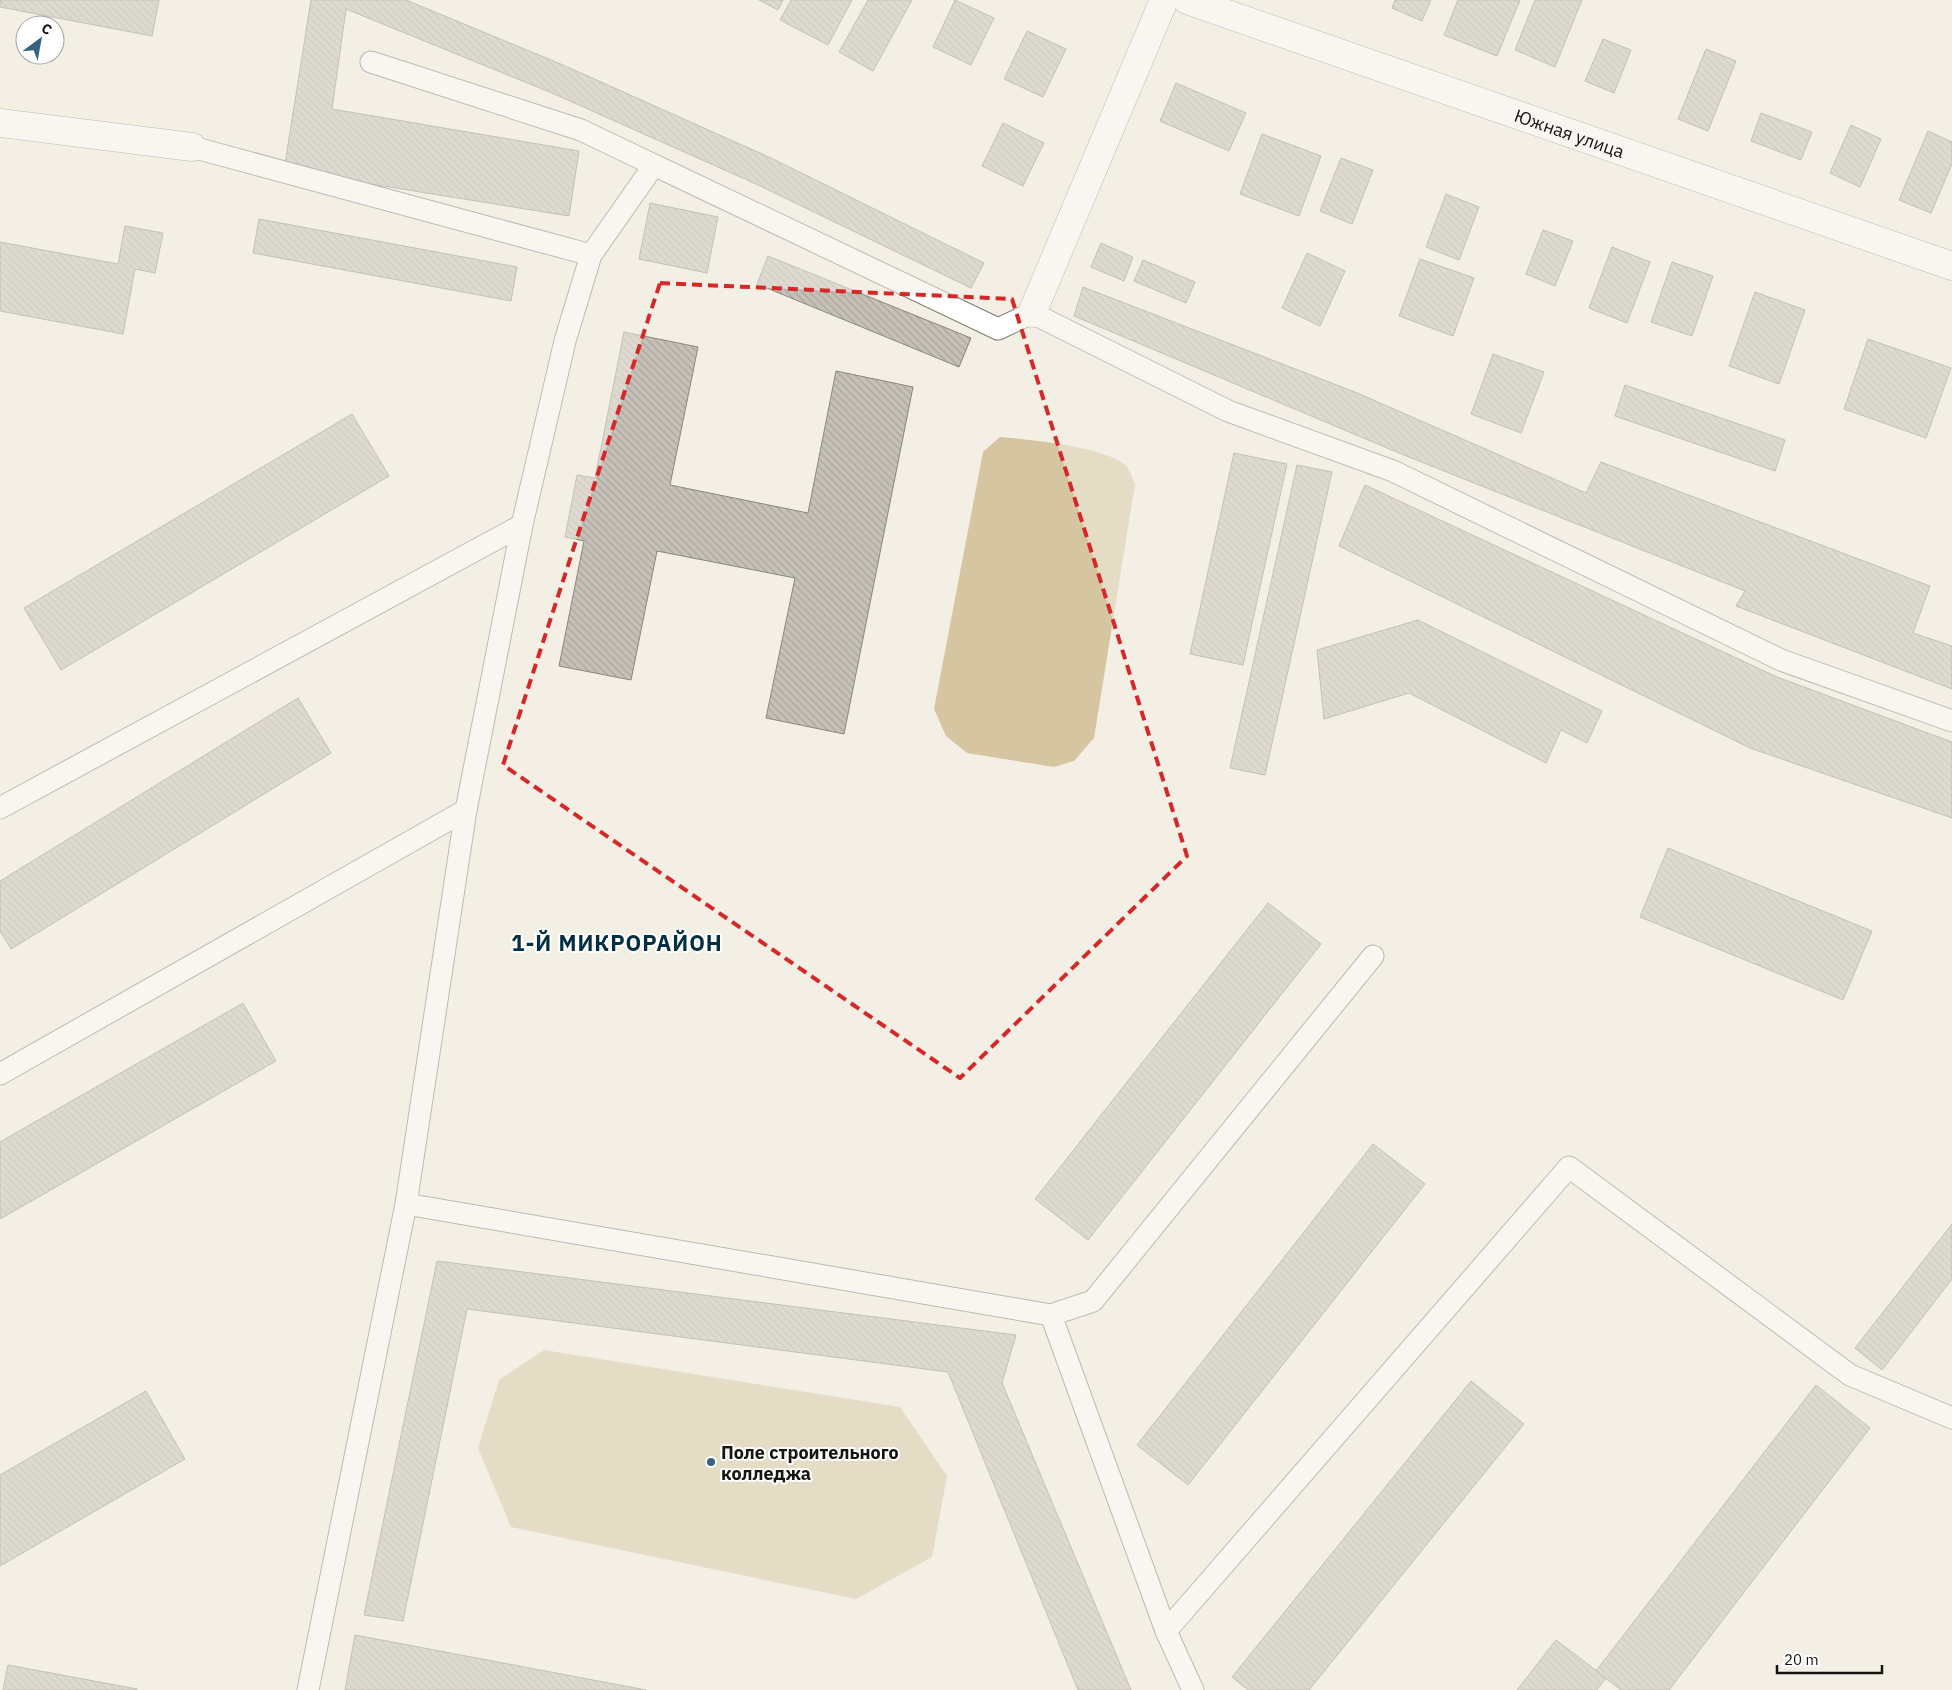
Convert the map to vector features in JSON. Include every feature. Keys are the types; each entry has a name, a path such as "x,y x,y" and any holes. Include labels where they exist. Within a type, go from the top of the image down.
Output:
{"street":[{"path":"1032,313 1164,0"},
{"name":"Южная улица","path":"1187,0 1952,266"},
{"path":"0,123 192,147"}],"lane":[{"path":"371,62 581,130 998,329 1032,313 1228,411 1392,471 1781,660 1952,721"},
{"path":"192,147 591,255"},
{"path":"308,1690 406,1204 466,810 522,525 565,341 591,255 654,165"},
{"path":"0,808 522,525"},
{"path":"0,1074 466,810"},
{"path":"406,1204 1051,1315 1093,1301 1373,956"},
{"path":"1166,1631 1569,1167 1850,1375 1952,1418"},
{"path":"1051,1315 1166,1631 1193,1690"}],"highlighted area":[{"path":"660,283 1012,299 1187,856 960,1078 503,765"}],"shaded area":[{"path":"1000,437 1067,445 1104,454 1118,460 1127,467 1135,484 1094,738 1074,761 1054,767 967,753 946,736 934,709 983,452"},
{"name":"Поле строительного колледжа","path":"544,1350 900,1407 947,1476 932,1557 856,1599 511,1527 478,1448 499,1380"}],"building":[{"path":"0,0 159,0 152,36 65,19 65,15 42,15 0,7"},
{"path":"311,0 406,0 563,65 771,158 984,263 971,288 756,184 552,93 346,9 332,109 579,151 569,216 284,170"},
{"path":"759,0 783,0 778,10"},
{"path":"791,0 852,0 828,45 780,20"},
{"path":"868,0 912,0 873,71 839,52"},
{"path":"955,0 994,18 971,65 933,47"},
{"path":"1395,0 1431,0 1422,21 1392,8"},
{"path":"1458,0 1520,0 1497,56 1444,35"},
{"path":"1535,0 1582,0 1555,67 1515,50"},
{"path":"1027,31 1066,49 1043,97 1004,79"},
{"path":"1603,39 1631,50 1614,93 1585,81"},
{"path":"1706,49 1736,61 1708,131 1678,119"},
{"path":"1176,83 1246,113 1229,151 1160,121"},
{"path":"1761,113 1812,132 1801,160 1751,141"},
{"path":"1003,123 1044,143 1023,186 982,166"},
{"path":"1851,125 1881,139 1860,187 1830,173"},
{"path":"1928,131 1952,142 1952,164 1931,213 1899,200"},
{"path":"1262,134 1321,156 1299,216 1240,194"},
{"path":"1341,158 1373,170 1352,224 1320,211"},
{"path":"1446,194 1479,207 1459,260 1426,247"},
{"path":"650,203 718,217 707,273 639,259"},
{"path":"259,219 517,267 511,301 253,253"},
{"path":"125,226 163,233 155,273 135,269 123,334 0,311 0,242 118,264"},
{"path":"1543,230 1573,241 1555,286 1526,274"},
{"path":"1101,243 1133,257 1124,281 1091,267"},
{"path":"1612,247 1650,262 1627,323 1589,308"},
{"path":"1307,253 1345,271 1320,326 1282,308"},
{"path":"768,256 971,338 959,367 757,284"},
{"path":"1420,259 1474,278 1453,336 1399,316"},
{"path":"1143,260 1195,282 1186,303 1134,281"},
{"path":"1672,262 1713,276 1692,336 1651,322"},
{"path":"1083,287 1355,392 1586,493 1601,462 1930,586 1913,633 1952,646 1952,689 1736,606 1745,591 1399,453 1074,316"},
{"path":"1755,292 1805,310 1779,384 1729,366"},
{"path":"624,332 698,347 670,485 808,513 836,371 913,387 844,734 766,718 795,578 657,551 631,680 559,666 584,541 565,537 577,475 595,478"},
{"path":"1868,339 1951,368 1926,438 1844,409"},
{"path":"1493,354 1544,372 1521,433 1471,414"},
{"path":"1625,385 1785,440 1775,471 1615,416"},
{"path":"352,414 389,476 61,670 24,608"},
{"path":"1234,453 1287,464 1243,665 1190,654"},
{"path":"1297,465 1332,472 1265,775 1230,768"},
{"path":"1365,485 1777,677 1952,742 1952,818 1750,748 1339,546"},
{"path":"1418,620 1602,711 1587,743 1561,730 1546,763 1409,693 1324,719 1317,650"},
{"path":"298,698 331,753 11,949 0,931 0,881"},
{"path":"1668,848 1872,931 1843,1000 1640,917"},
{"path":"1268,903 1321,944 1088,1240 1035,1199"},
{"path":"243,1003 276,1061 0,1219 0,1142"},
{"path":"1373,1144 1425,1184 1188,1485 1137,1445"},
{"path":"1952,1224 1952,1279 1882,1370 1855,1348"},
{"path":"437,1261 1016,1335 1002,1383 1131,1690 1078,1690 948,1372 467,1309 403,1621 364,1615"},
{"path":"1471,1381 1524,1424 1309,1690 1248,1690 1232,1677"},
{"path":"1816,1385 1870,1428 1669,1690 1621,1690 1596,1671"},
{"path":"146,1391 185,1459 0,1566 0,1475"},
{"path":"355,1635 646,1690 345,1690"},
{"path":"1556,1640 1606,1678 1597,1690 1517,1690"},
{"path":"8,1665 137,1689 137,1690 3,1690"}],"place":[{"name":"Поле строительного колледжа","path":"711,1462"}],"district":[{"name":"1-Й МИКРОРАЙОН","path":"617,942"}]}
